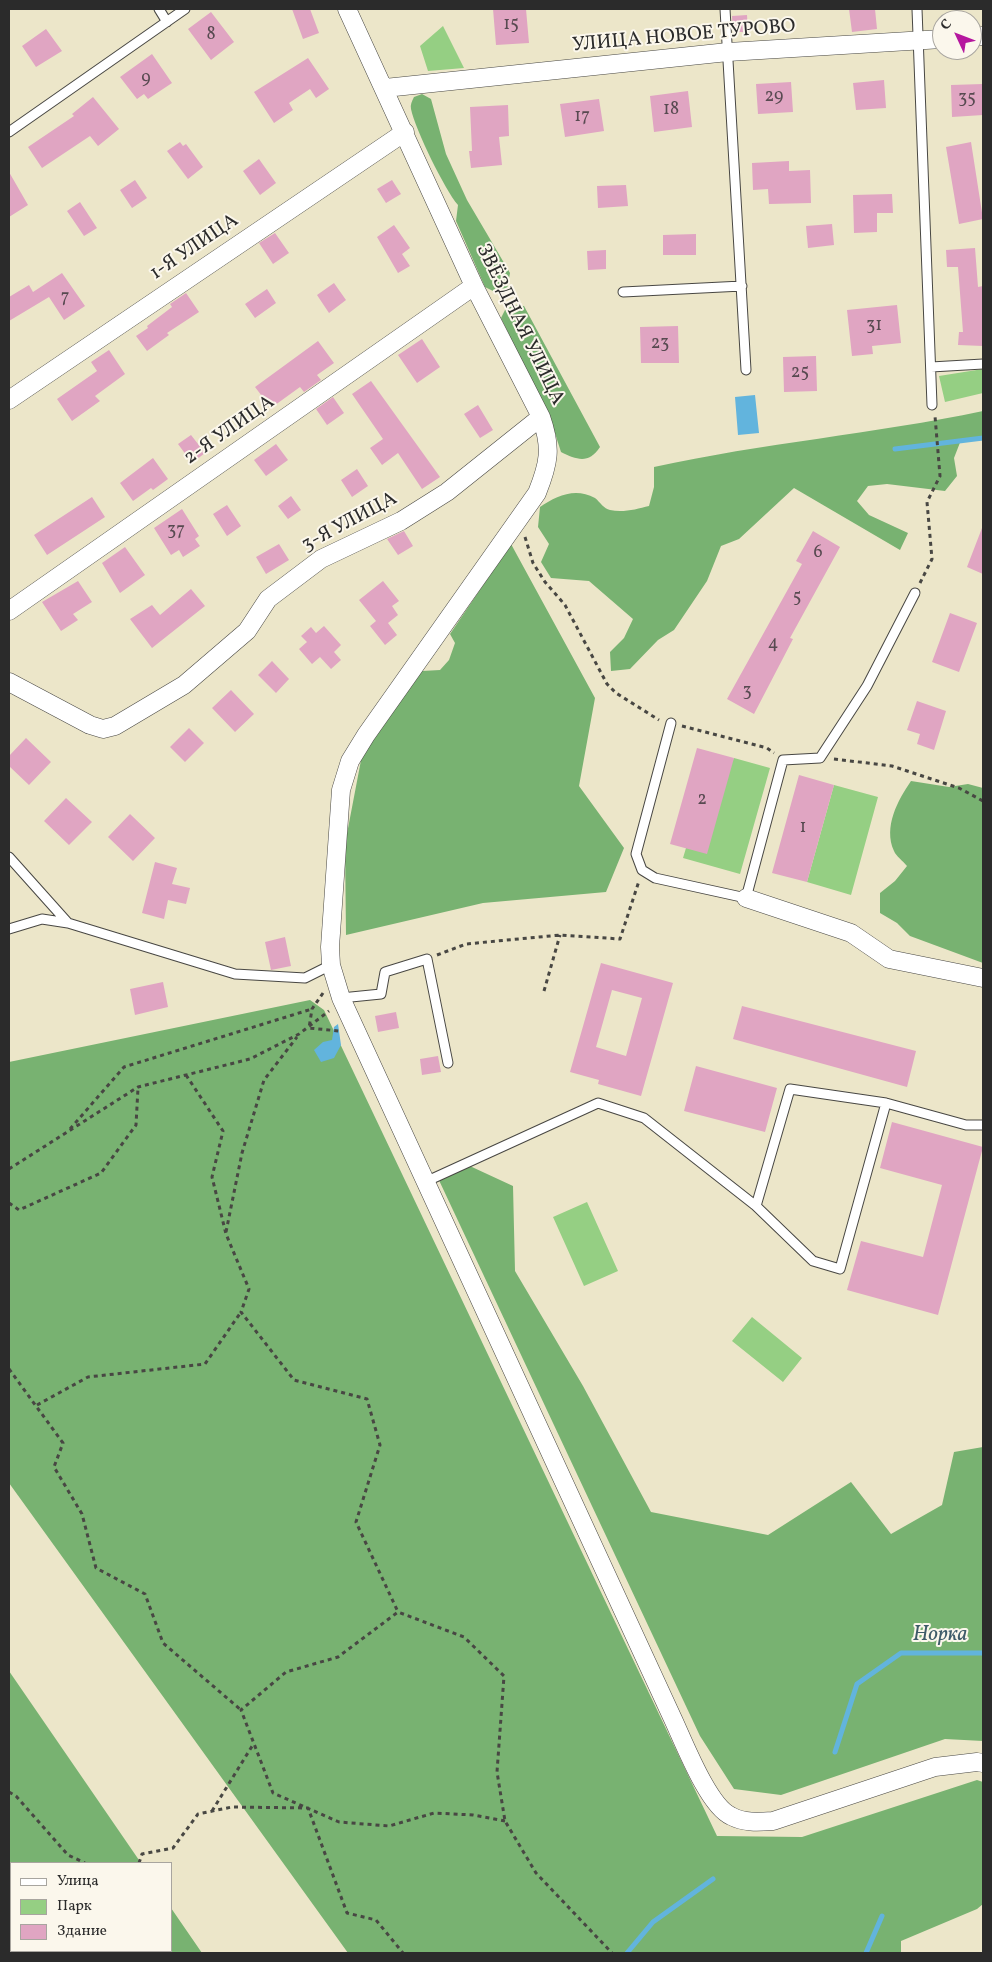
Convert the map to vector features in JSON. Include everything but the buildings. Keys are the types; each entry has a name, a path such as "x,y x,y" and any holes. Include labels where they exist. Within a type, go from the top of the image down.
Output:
{"street":[{"name":"ЗВЁЗДНАЯ УЛИЦА","path":"347,9 385,88 474,286 541,417 547,435 549,454 537,493 520,520 428,646 350,761 341,790 332,886 333,970 341,998 700,1778 714,1800 729,1816 748,1822 773,1821 935,1767 983,1763"},
{"name":"УЛИЦА НОВОЕ ТУРОВО","path":"385,88 728,52 932,40"},
{"name":"1-Я УЛИЦА","path":"9,400 405,132"},
{"name":"2-Я УЛИЦА","path":"9,611 474,286"},
{"name":"3-Я УЛИЦА","path":"9,682 90,725 103,729 115,726 184,685 247,631 268,600 321,559 400,521 447,492 541,417"},
{"path":"746,898 830,924 851,933 889,959 983,978"}],"lane":[{"path":"159,9 167,22"},
{"path":"9,132 185,9"},
{"path":"725,9 746,370"},
{"path":"917,9 932,405"},
{"path":"623,292 742,286"},
{"path":"930,367 983,364"},
{"path":"671,723 636,854 642,870 655,878 746,898 783,760 820,758 867,686 915,593"},
{"path":"9,857 68,923"},
{"path":"9,929 42,919 68,923 235,974 305,978 333,970"},
{"path":"341,998 381,994 385,972 427,959 448,1064"},
{"path":"756,1206 790,1089 886,1103 966,1125 983,1125"},
{"path":"426,1182 598,1103 644,1118 756,1206 813,1261 840,1269 886,1103"}],"path":[{"path":"915,593 932,559 926,502 940,476 937,423 932,405"},
{"path":"520,520 533,563 545,582 565,605 607,684 654,718 767,748 783,760"},
{"path":"820,758 892,766 960,788 983,801"},
{"path":"427,959 466,944 560,935 620,939 642,870"},
{"path":"544,991 560,935"},
{"path":"309,1028 312,1009 333,970"},
{"path":"9,1169 138,1087 250,1059 309,1028 322,1018 341,998"},
{"path":"68,1132 124,1066 312,1009"},
{"path":"309,1028 332,1032"},
{"path":"226,1234 242,1153 264,1080 299,1034"},
{"path":"37,1405 88,1377 205,1364 241,1312 249,1289 226,1234 212,1178 223,1131 186,1075"},
{"path":"9,1203 19,1210 101,1174 136,1125 138,1087"},
{"path":"241,1312 294,1380 367,1399 380,1445 356,1522 398,1612 464,1637 504,1676 497,1772 505,1820 536,1873 612,1953"},
{"path":"9,1369 63,1443 54,1467 82,1514 96,1568 145,1594 163,1643 241,1710 274,1793 339,1822 389,1826 434,1813 473,1815 505,1820"},
{"path":"241,1710 286,1672 338,1657 398,1612"},
{"path":"212,1812 254,1743"},
{"path":"9,1792 16,1796 68,1856 83,1862"},
{"path":"139,1862 142,1854 173,1848 198,1814 232,1807 308,1808"},
{"path":"308,1808 347,1913 376,1920 403,1953"}],"green space":[{"path":"443,26 464,68 428,71 420,46"},
{"path":"422,94 431,99 446,154 467,200 510,273 507,289 499,294 485,287 456,221 458,205 438,173 418,130 411,106 414,97"},
{"path":"514,305 524,306 600,447 592,456 582,459 561,452 551,421 501,318 505,310"},
{"path":"983,369 983,393 945,402 939,376"},
{"path":"983,411 983,436 961,440 954,458 957,476 945,491 887,484 868,486 857,501 869,515 908,533 900,550 794,488 739,539 721,546 707,581 674,630 658,640 630,669 611,671 610,652 624,638 633,619 589,581 551,578 541,562 549,544 538,527 540,507 559,496 580,493 595,498 608,509 620,511 635,509 649,506 654,487 654,467 736,451 901,426"},
{"path":"511,544 595,698 579,786 624,848 606,892 483,903 346,935 345,844 362,755 422,671 440,670 449,660 455,643 450,634"},
{"path":"734,758 770,768 740,874 683,858 686,848"},
{"path":"911,781 949,787 968,784 983,788 983,963 910,936 897,923 880,913 880,893 895,881 907,866 896,855 890,833 897,805"},
{"path":"834,785 878,797 851,895 807,882"},
{"path":"310,1000 324,1010 717,1836 802,1837 977,1780 983,1782 983,1904 977,1909 901,1941 901,1953 348,1953 9,1483 9,1062"},
{"path":"459,1161 513,1186 515,1271 583,1386 651,1512 768,1535 851,1482 891,1534 942,1505 954,1452 983,1447 983,1741 945,1739 781,1795 734,1789 700,1736 437,1176"},
{"path":"587,1202 618,1271 584,1286 553,1217"},
{"path":"752,1317 802,1358 783,1382 732,1341"},
{"path":"9,1671 140,1862 10,1862 10,1952 172,1952 172,1909 202,1953 9,1953"}],"water":[{"path":"755,395 759,433 738,435 735,397"},
{"path":"338,1024 341,1045 334,1058 321,1062 314,1050 323,1042 332,1040 334,1027"}],"waterway":[{"path":"895,449 983,438"},
{"name":"Норка","path":"835,1752 857,1684 901,1653 983,1653"},
{"name":"Норка","path":"627,1953 653,1922 713,1879"},
{"path":"866,1953 882,1916"}]}
